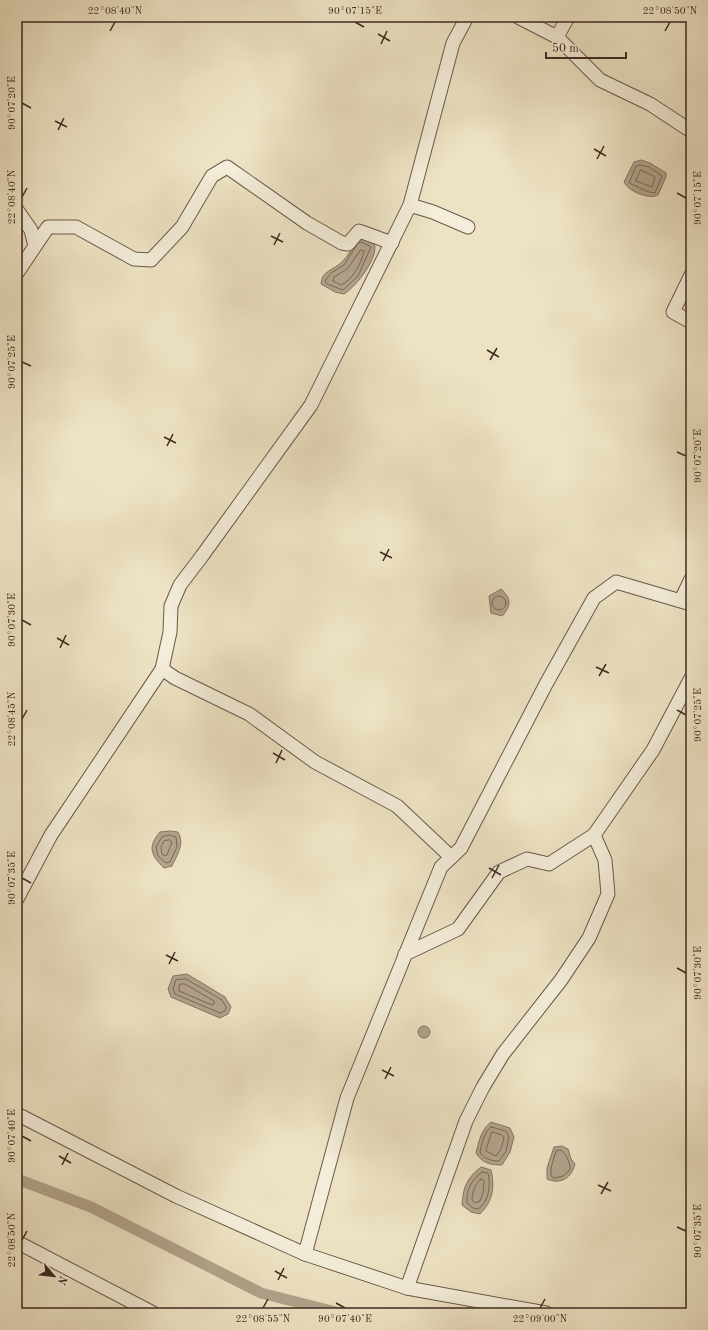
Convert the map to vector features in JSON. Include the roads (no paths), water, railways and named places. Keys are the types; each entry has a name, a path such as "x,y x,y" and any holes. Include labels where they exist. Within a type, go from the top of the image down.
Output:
{"street":[{"path":"17,899 51,835 162,669 170,632 171,606 180,585 311,405 410,205 453,43 467,17"},
{"path":"518,17 557,36 600,80 650,104 691,131"},
{"path":"557,36 568,17"},
{"path":"17,273 48,227 76,227 134,258 150,260 182,226 212,176 227,167 308,223 342,243 348,244 359,231 392,243"},
{"path":"410,205 433,212 468,227"},
{"path":"17,210 31,230 35,246"},
{"path":"691,275 674,312 691,322"},
{"path":"306,1254 347,1098 441,867 461,848 546,684 594,598 616,582 686,602 691,579"},
{"path":"162,669 175,678 249,714 316,762 397,806 451,857"},
{"path":"405,954 458,929 499,872 527,859 549,864 594,835 653,750 691,678"},
{"path":"407,1288 466,1121 483,1087 503,1054 561,980 589,938 608,894 605,860 594,835"},
{"path":"17,1114 176,1196 306,1254 407,1288 546,1313"},
{"path":"17,1242 153,1313"}],"water":[{"path":"641,160 650,163 666,173 666,177 658,195 649,196 639,194 630,189 624,182 634,162"},
{"path":"359,238 374,243 375,249 374,255 366,271 355,285 344,294 335,292 321,284 323,276 342,262"},
{"path":"501,589 509,599 509,606 502,616 491,613 489,596"},
{"path":"160,832 178,832 181,841 178,854 172,866 164,868 156,859 152,851 152,847 153,842"},
{"path":"187,974 225,997 231,1007 228,1014 220,1018 171,997 168,989 173,976"},
{"path":"426,1026 429,1027 429,1037 422,1038 419,1037 418,1030 419,1027"},
{"path":"491,1122 510,1128 514,1137 510,1152 502,1165 487,1163 476,1153 479,1140"},
{"path":"562,1146 568,1149 571,1159 575,1164 571,1173 565,1179 561,1181 552,1181 547,1179 547,1168 554,1147"},
{"path":"481,1167 491,1170 493,1188 488,1204 480,1214 471,1212 462,1205 463,1193 469,1179"}],"waterway":[{"path":"17,1179 91,1207 261,1293 340,1313"}]}
